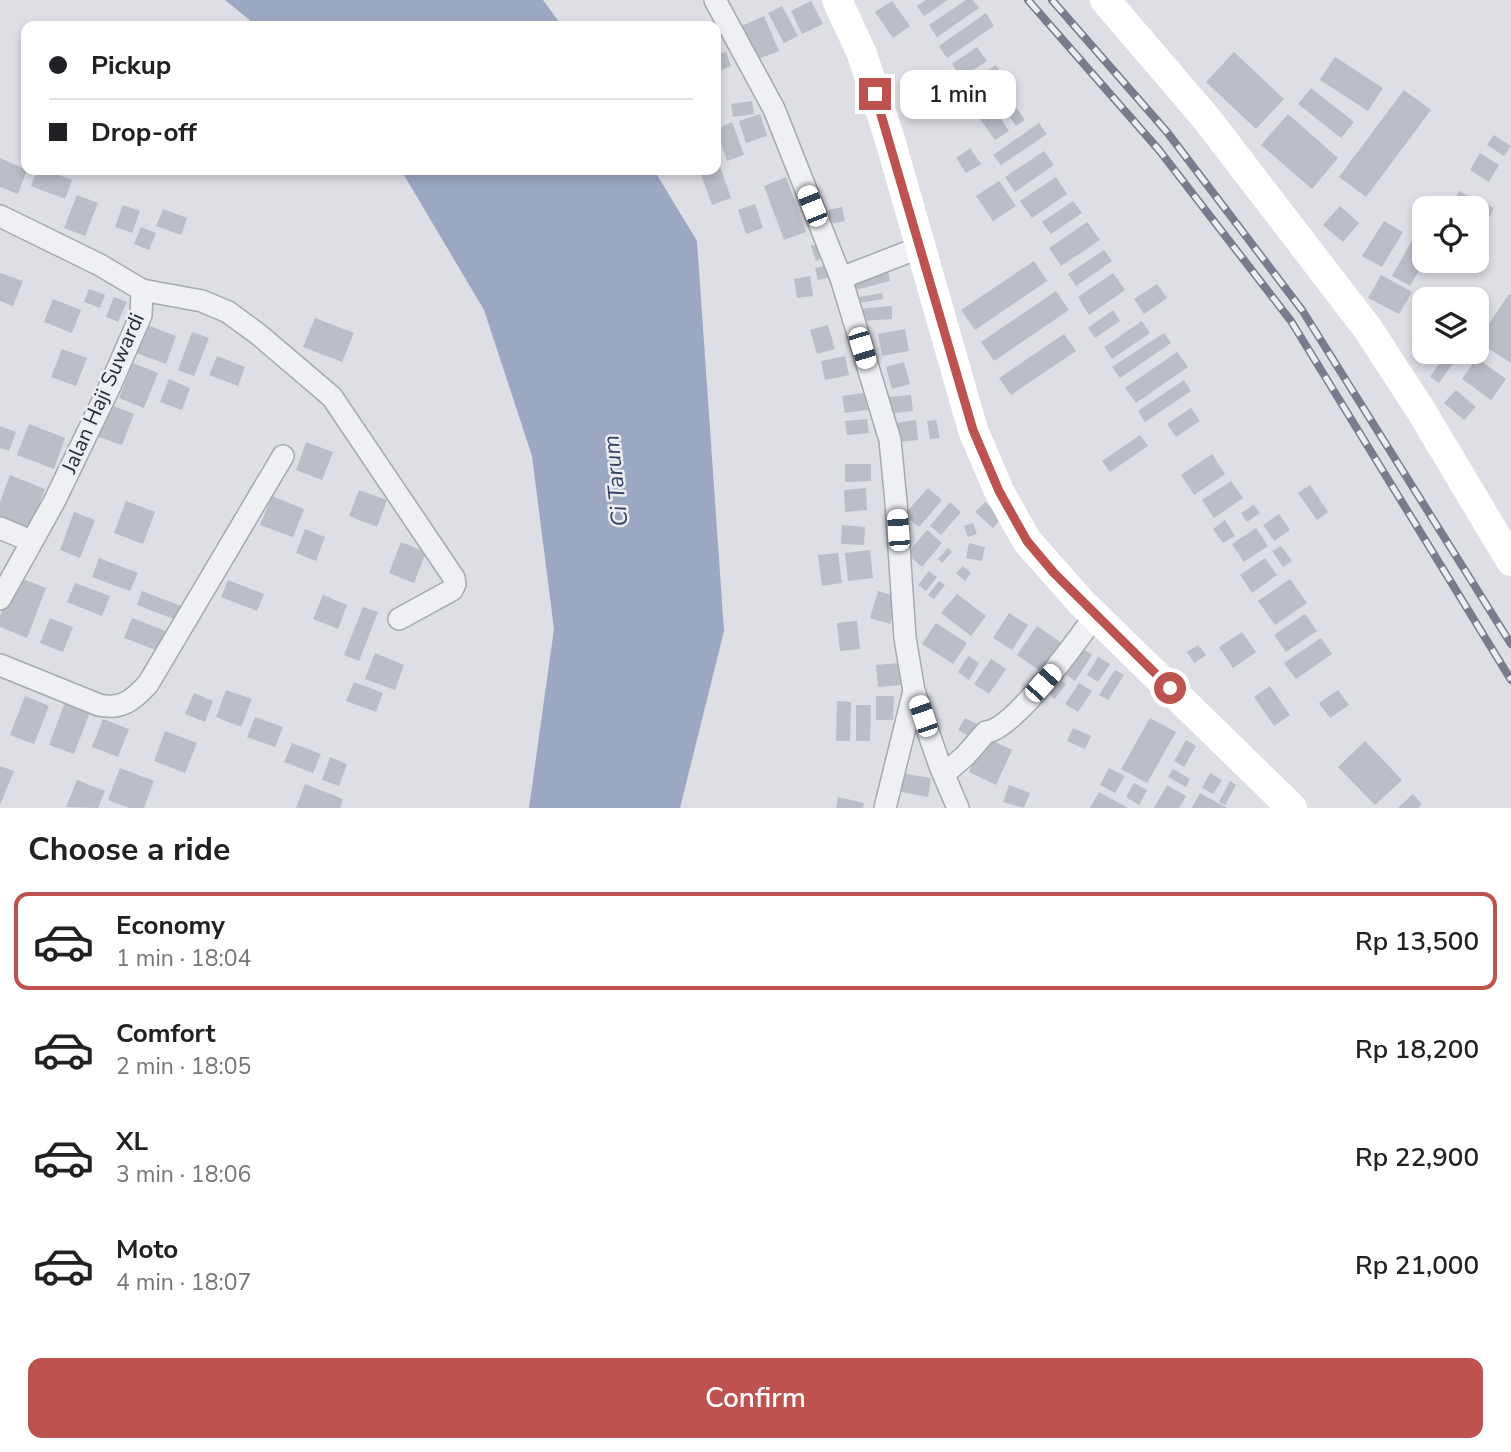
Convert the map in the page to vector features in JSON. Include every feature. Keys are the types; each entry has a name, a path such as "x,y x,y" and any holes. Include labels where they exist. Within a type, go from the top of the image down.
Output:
{"main road":[{"path":"837,0 862,54 973,430 999,491 1027,541 1095,616 1292,808"},
{"path":"1105,0 1206,118 1368,329 1420,409 1511,561"}],"street":[{"path":"715,0 774,109 841,278 890,440 905,638 914,691 958,808"},
{"name":"Jalan Haji Suwardi","path":"0,216 100,265 142,290 141,316 110,386 54,502 0,599"},
{"path":"841,278 921,247"},
{"path":"142,290 202,301 228,312 332,397 456,584 452,590 398,619"},
{"path":"0,666 99,705 124,705 134,699 155,673 283,456"},
{"path":"0,528 31,541"},
{"path":"944,774 965,756 986,732 995,731 1031,697 1056,669 1095,616"},
{"path":"886,808 914,691"}],"water":[{"path":"225,0 543,0 558,21 251,21"},
{"name":"Ci Tarum","path":"404,175 657,175 697,241 724,631 680,808 529,808 554,629 532,456 484,310"}],"building":[{"path":"926,0 948,0 924,16 917,6"},
{"path":"966,0 973,0 979,8 937,37 929,25"},
{"path":"811,1 823,24 802,34 791,11"},
{"path":"892,1 910,26 893,38 875,12"},
{"path":"782,6 798,36 784,43 768,13"},
{"path":"986,13 994,26 947,58 939,46"},
{"path":"764,16 779,51 753,61 739,27"},
{"path":"977,47 987,61 961,78 952,64"},
{"path":"726,52 731,66 722,70 721,67 721,54"},
{"path":"1234,52 1284,99 1256,129 1206,82"},
{"path":"1335,57 1383,88 1368,111 1320,80"},
{"path":"996,65 1004,77 990,87 982,74"},
{"path":"975,77 986,92 973,100 962,86"},
{"path":"1311,88 1354,122 1341,138 1298,104"},
{"path":"1004,89 1025,120 1016,126 995,95"},
{"path":"1404,90 1431,110 1366,197 1339,177"},
{"path":"752,101 754,114 733,117 731,104"},
{"path":"990,102 1009,131 995,140 975,112"},
{"path":"760,114 767,136 746,143 739,121"},
{"path":"1288,114 1338,158 1312,189 1261,145"},
{"path":"732,122 744,155 727,161 721,144 721,127"},
{"path":"1039,123 1047,134 1001,165 993,155"},
{"path":"1494,135 1511,146 1504,156 1487,145"},
{"path":"970,148 981,164 966,173 956,158"},
{"path":"1044,151 1054,165 1015,192 1005,177"},
{"path":"1480,153 1499,165 1489,182 1470,170"},
{"path":"0,158 21,167 21,175 25,175 18,194 0,187"},
{"path":"721,170 731,198 712,205 701,175 721,175"},
{"path":"35,175 58,175 72,180 65,199 31,186"},
{"path":"786,177 806,232 784,240 764,186"},
{"path":"1056,177 1067,194 1032,218 1020,201"},
{"path":"999,181 1016,206 993,221 976,196"},
{"path":"1459,191 1469,196 1456,196"},
{"path":"77,195 98,203 85,236 64,228"},
{"path":"1073,201 1082,213 1051,234 1042,222"},
{"path":"755,204 763,228 746,234 738,210"},
{"path":"123,205 140,211 132,233 115,227"},
{"path":"1340,206 1359,223 1343,242 1323,225"},
{"path":"1489,206 1494,208 1489,218"},
{"path":"842,207 845,221 831,224 828,210"},
{"path":"163,209 187,218 181,235 156,226"},
{"path":"1384,221 1403,232 1382,267 1362,256"},
{"path":"1087,222 1100,240 1061,266 1049,248"},
{"path":"141,227 156,233 149,250 134,244"},
{"path":"825,241 830,256 816,261 811,246"},
{"path":"1412,241 1412,273 1418,273 1410,286 1392,276"},
{"path":"1104,250 1112,261 1076,286 1068,274"},
{"path":"1034,261 1047,281 975,330 961,310"},
{"path":"835,264 837,276 818,280 815,268"},
{"path":"887,267 890,281 851,291 847,276"},
{"path":"0,273 23,281 13,306 0,301"},
{"path":"1113,273 1125,290 1089,315 1078,297"},
{"path":"1381,275 1412,292 1399,314 1368,298"},
{"path":"810,276 813,296 797,298 794,279"},
{"path":"1157,284 1167,298 1144,314 1134,299"},
{"path":"89,289 105,295 100,308 84,302"},
{"path":"1056,291 1069,310 994,361 981,342"},
{"path":"882,293 883,299 859,303 859,297"},
{"path":"1509,294 1511,295 1511,363 1489,349 1489,323"},
{"path":"114,297 127,302 118,322 106,317"},
{"path":"53,299 81,310 72,333 44,322"},
{"path":"892,306 892,319 859,321 859,309"},
{"path":"1113,310 1120,321 1095,338 1088,328"},
{"path":"315,318 354,333 342,362 303,347"},
{"path":"1142,321 1150,333 1112,359 1104,347"},
{"path":"147,325 176,336 166,364 136,353"},
{"path":"828,325 835,349 817,354 810,330"},
{"path":"905,329 909,351 882,356 878,334"},
{"path":"192,332 209,338 194,376 178,370"},
{"path":"1164,333 1171,343 1120,378 1112,367"},
{"path":"1064,334 1076,351 1011,395 999,378"},
{"path":"62,349 87,358 76,386 51,377"},
{"path":"1177,352 1188,367 1136,403 1125,388"},
{"path":"217,356 245,367 238,386 209,375"},
{"path":"845,356 849,375 825,380 821,361"},
{"path":"904,362 910,384 892,389 886,367"},
{"path":"133,363 158,373 144,408 119,398"},
{"path":"1439,364 1452,364 1439,383 1430,377"},
{"path":"1473,364 1485,364 1506,379 1491,400 1462,379"},
{"path":"169,379 190,388 182,410 160,402"},
{"path":"1184,380 1191,391 1145,422 1138,411"},
{"path":"1456,390 1476,407 1464,420 1444,403"},
{"path":"864,393 868,410 845,413 842,396"},
{"path":"911,395 913,411 886,414 885,397"},
{"path":"106,403 134,414 122,445 93,435"},
{"path":"1191,408 1200,421 1176,437 1167,424"},
{"path":"867,419 869,433 847,435 845,421"},
{"path":"916,420 918,440 890,443 888,424"},
{"path":"936,420 940,438 930,439 927,421"},
{"path":"29,424 65,438 54,469 17,455"},
{"path":"0,426 16,432 9,451 0,448"},
{"path":"1140,435 1148,446 1110,472 1102,461"},
{"path":"306,442 333,452 322,480 296,470"},
{"path":"1212,454 1225,474 1194,495 1181,475"},
{"path":"845,464 871,464 871,481 845,482"},
{"path":"10,475 45,489 29,532 0,521 0,502"},
{"path":"1231,481 1243,498 1214,518 1202,500"},
{"path":"1310,485 1328,512 1317,520 1298,493"},
{"path":"866,488 867,510 845,512 844,490"},
{"path":"928,488 942,500 919,527 904,515"},
{"path":"359,490 387,500 377,527 349,516"},
{"path":"272,496 304,509 293,537 260,525"},
{"path":"126,501 155,512 143,544 114,533"},
{"path":"950,502 961,512 941,535 930,526"},
{"path":"985,502 1002,518 993,528 975,512"},
{"path":"1254,505 1260,513 1247,522 1241,513"},
{"path":"74,512 95,520 80,558 60,550"},
{"path":"1279,514 1290,530 1274,541 1263,525"},
{"path":"1225,520 1235,536 1223,543 1213,529"},
{"path":"973,523 977,534 968,537 964,526"},
{"path":"842,525 865,527 864,545 841,544"},
{"path":"1256,528 1268,546 1244,562 1232,544"},
{"path":"305,529 325,537 316,561 296,553"},
{"path":"927,530 942,543 922,567 907,554"},
{"path":"401,542 426,552 414,583 389,573"},
{"path":"969,543 985,547 982,561 966,558"},
{"path":"1281,546 1292,561 1283,567 1272,551"},
{"path":"948,548 952,552 942,563 938,559"},
{"path":"870,550 873,578 848,581 845,553"},
{"path":"838,553 842,583 822,586 818,555"},
{"path":"99,558 138,573 130,591 92,577"},
{"path":"1265,558 1277,575 1252,593 1240,575"},
{"path":"963,566 971,573 965,581 956,573"},
{"path":"929,571 937,577 926,591 918,585"},
{"path":"16,576 46,588 27,638 0,627 0,616"},
{"path":"1290,579 1307,603 1275,625 1258,601"},
{"path":"228,580 264,594 257,611 221,597"},
{"path":"939,581 945,585 934,599 928,595"},
{"path":"75,583 110,596 102,616 67,602"},
{"path":"142,591 189,609 184,623 137,605"},
{"path":"878,591 898,597 890,624 870,618"},
{"path":"957,594 986,616 971,636 941,613"},
{"path":"323,595 347,605 338,629 313,619"},
{"path":"363,607 378,612 359,661 344,655"},
{"path":"1009,613 1028,625 1012,650 993,638"},
{"path":"1305,614 1317,631 1286,652 1274,635"},
{"path":"50,618 73,627 63,652 40,643"},
{"path":"132,618 171,633 164,653 124,638"},
{"path":"857,621 860,649 840,651 837,623"},
{"path":"936,623 967,643 953,664 922,644"},
{"path":"1037,626 1066,646 1046,675 1017,655"},
{"path":"1242,632 1256,652 1233,668 1219,647"},
{"path":"1321,638 1332,654 1296,679 1284,663"},
{"path":"1078,645 1092,655 1075,681 1061,671"},
{"path":"1198,645 1206,655 1194,663 1187,652"},
{"path":"375,653 404,665 395,690 365,679"},
{"path":"968,656 979,663 969,680 958,672"},
{"path":"1098,657 1110,664 1098,682 1087,675"},
{"path":"991,659 1006,669 989,694 974,684"},
{"path":"899,663 901,685 878,687 876,665"},
{"path":"1115,670 1124,675 1108,700 1099,695"},
{"path":"1053,675 1066,684 1055,699 1042,689"},
{"path":"354,682 383,693 376,712 346,701"},
{"path":"1079,683 1092,691 1078,712 1065,704"},
{"path":"1270,686 1290,715 1274,726 1254,697"},
{"path":"226,690 252,699 241,727 216,717"},
{"path":"1338,690 1349,705 1330,718 1319,703"},
{"path":"194,693 213,701 205,722 185,714"},
{"path":"25,696 49,706 34,744 10,735"},
{"path":"876,696 894,696 893,720 876,720"},
{"path":"837,701 851,702 850,741 836,741"},
{"path":"65,702 90,712 74,754 49,745"},
{"path":"856,705 871,705 870,741 856,741"},
{"path":"255,717 283,727 275,747 247,737"},
{"path":"965,718 981,726 974,739 958,730"},
{"path":"1150,718 1176,732 1147,783 1121,769"},
{"path":"103,719 129,729 118,757 92,747"},
{"path":"1073,728 1091,736 1085,749 1067,741"},
{"path":"165,731 197,743 185,773 154,761"},
{"path":"985,737 1012,750 996,785 969,772"},
{"path":"1186,740 1196,746 1184,767 1174,761"},
{"path":"1365,741 1402,780 1375,805 1338,767"},
{"path":"292,743 321,754 313,773 284,762"},
{"path":"330,757 347,764 339,786 322,780"},
{"path":"0,766 14,771 0,805"},
{"path":"120,768 154,781 144,808 129,808 108,800"},
{"path":"1109,768 1125,776 1115,793 1100,785"},
{"path":"1173,769 1190,779 1186,787 1168,777"},
{"path":"895,772 931,778 928,797 892,790"},
{"path":"1210,773 1222,780 1213,794 1202,788"},
{"path":"77,780 105,791 98,808 66,807"},
{"path":"1230,781 1236,785 1225,805 1219,802"},
{"path":"1134,783 1147,790 1139,805 1126,797"},
{"path":"305,784 343,799 340,808 296,808"},
{"path":"1009,785 1030,793 1024,808 1003,802"},
{"path":"1167,785 1186,796 1179,808 1154,808"},
{"path":"1099,792 1128,808 1090,808"},
{"path":"1200,793 1227,808 1192,808"},
{"path":"1413,794 1422,804 1418,808 1398,808"},
{"path":"838,797 864,803 863,808 836,808"}],"railway":[{"path":"1028,0 1159,150 1291,321 1511,680"},
{"path":"1052,0 1167,132 1302,310 1511,644"}],"route":[{"path":"875,94 973,430 999,491 1027,541 1054,573 1170,688"}]}
